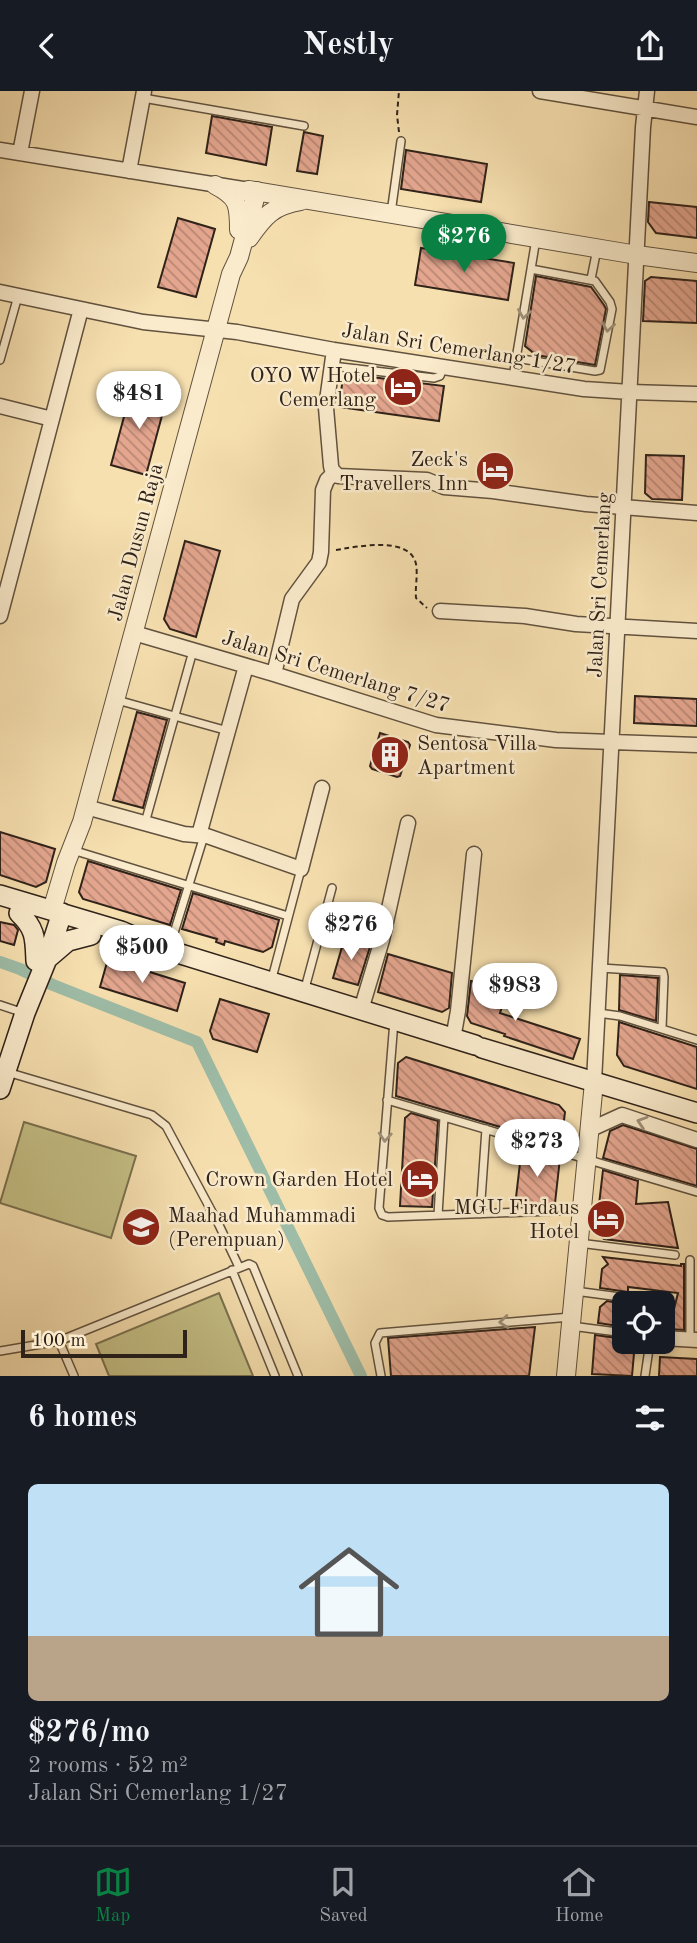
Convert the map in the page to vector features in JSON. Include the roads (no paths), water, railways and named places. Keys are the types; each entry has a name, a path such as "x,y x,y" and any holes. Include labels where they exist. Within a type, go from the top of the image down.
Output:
{"main road":[{"path":"0,895 91,935 114,942 163,949"},
{"path":"9,910 121,931 163,949 697,1113"},
{"path":"9,910 32,927 41,963"},
{"path":"2,1083 55,917"},
{"path":"41,963 68,941 91,935"}],"street":[{"path":"20,153 32,91"},
{"path":"540,91 577,94 697,117"},
{"name":"Jalan Sri Cemerlang","path":"594,1082 647,91"},
{"path":"129,171 143,95"},
{"path":"0,150 697,264"},
{"path":"215,185 228,191 238,204 239,230"},
{"name":"Jalan Dusun Raja","path":"231,274 239,230 253,191"},
{"name":"Jalan Dusun Raja","path":"55,917 66,863 84,814 231,274 241,250 253,191"},
{"path":"241,250 267,214 279,207 308,200"},
{"name":"Jalan Sri Cemerlang 1/27","path":"0,292 143,321 216,330 584,389 697,394"},
{"path":"0,615 81,309"},
{"path":"334,350 326,408 331,466 334,473 343,477 427,480 444,487 624,509 697,513"},
{"path":"0,406 52,419"},
{"path":"274,674 292,599 319,562 324,485 334,473"},
{"path":"440,611 525,616 576,624 697,631"},
{"name":"Jalan Sri Cemerlang 7/27","path":"134,632 448,728 556,740 697,745"},
{"path":"201,835 246,666"},
{"path":"84,814 201,835 301,869 322,788"},
{"name":"Jalan Dusun Raja","path":"55,917 77,866 84,814"},
{"path":"361,1010 382,940 408,823"},
{"path":"453,1039 474,853"},
{"path":"566,1376 594,1082"},
{"path":"589,1130 622,1115 697,1140"},
{"path":"675,1339 694,1340"}],"lane":[{"path":"143,95 304,126"},
{"path":"391,214 401,141"},
{"path":"513,377 536,238"},
{"path":"591,279 597,248"},
{"path":"516,358 600,370 611,305 598,284 591,279 531,269"},
{"path":"0,359 18,296"},
{"path":"331,366 434,379 440,376 444,366"},
{"path":"145,823 191,658"},
{"path":"116,700 228,731"},
{"path":"163,949 189,885 201,835"},
{"path":"79,852 288,916"},
{"path":"271,982 301,869"},
{"path":"304,993 332,888"},
{"path":"600,968 663,972 662,1029"},
{"path":"0,1005 25,1013"},
{"path":"598,1013 620,1016 697,1040"},
{"path":"394,1020 380,1212 382,1215 439,1216 582,1210"},
{"path":"2,1083 152,1115 166,1126 236,1269 275,1376"},
{"path":"387,1100 697,1192"},
{"path":"439,1216 444,1117"},
{"path":"480,1214 486,1129"},
{"path":"579,1243 675,1255"},
{"path":"690,1260 694,1340"},
{"path":"0,1351 59,1341 249,1264 253,1266 298,1376"},
{"path":"574,1291 612,1296"},
{"path":"381,1376 375,1343 380,1333 571,1322 612,1330"},
{"path":"59,1341 74,1376"},
{"path":"645,1376 648,1354"}],"waterway":[{"path":"0,962 197,1042 361,1376"}],"place":[{"name":"OYO W Hotel Cemerlang","path":"403,387"},
{"name":"Zeck's Travellers Inn","path":"495,471"},
{"name":"Sentosa Villa Apartment","path":"390,755"},
{"name":"Crown Garden Hotel","path":"420,1179"},
{"name":"MGU Firdaus Hotel","path":"606,1219"},
{"name":"Maahad Muhammadi (Perempuan)","path":"141,1227"}]}
